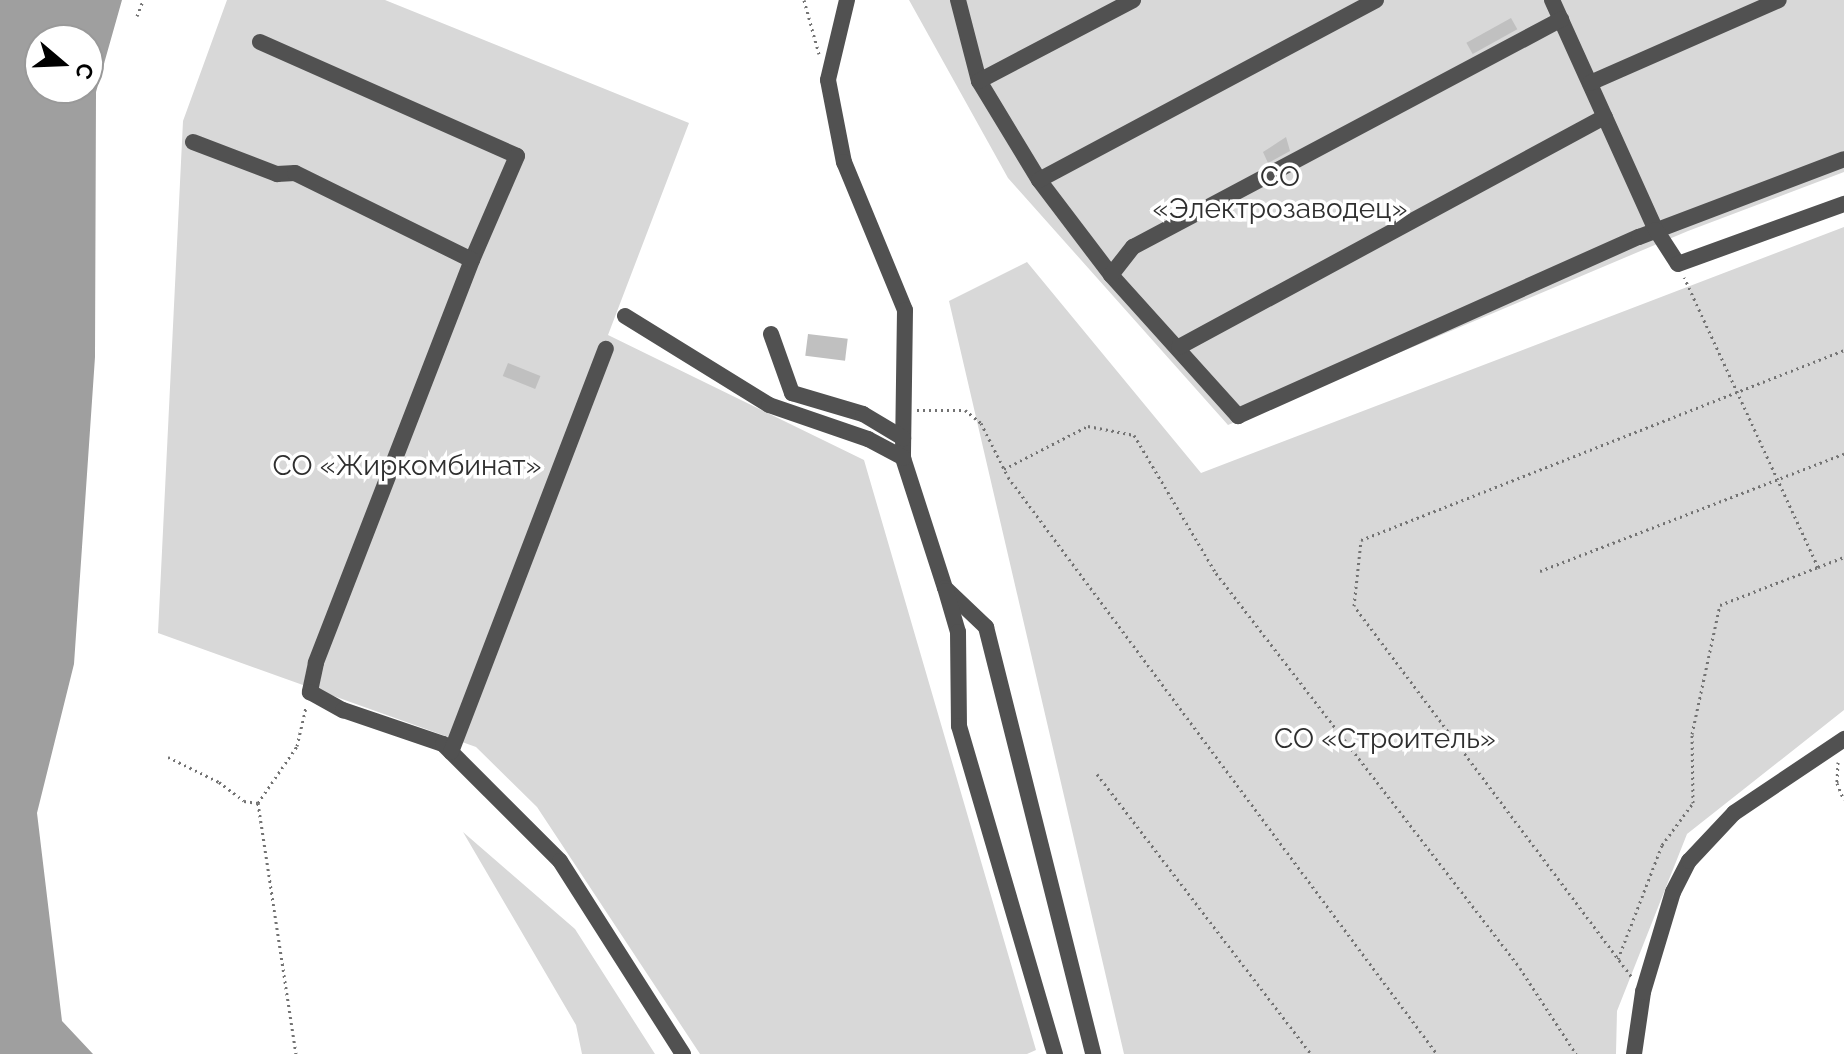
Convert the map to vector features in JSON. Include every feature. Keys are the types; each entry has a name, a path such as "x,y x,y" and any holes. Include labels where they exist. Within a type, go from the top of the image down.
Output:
{"lane":[{"path":"847,0 828,80 844,162 905,310 903,458 958,632 959,726 1055,1054"},
{"path":"958,0 979,81 1039,180 1111,275 1238,416 1656,230 1844,159"},
{"path":"979,81 1133,0"},
{"path":"1039,180 1376,0"},
{"path":"1552,0 1656,230 1678,264 1844,204"},
{"path":"1590,83 1779,0"},
{"path":"1111,275 1133,247 1561,19"},
{"path":"260,42 517,156 472,260 316,663 310,692 343,710 443,744 560,861 683,1054"},
{"path":"1179,347 1605,117"},
{"path":"193,142 277,174 295,173 472,260"},
{"path":"625,316 769,405 868,439 903,458"},
{"path":"771,334 792,393 863,414 903,438"},
{"path":"451,752 606,349"},
{"path":"945,588 986,627 1093,1054"},
{"path":"1634,1054 1643,992 1673,892 1689,861 1734,813 1842,740"}],"path":[{"path":"137,16 143,0"},
{"path":"804,0 828,80"},
{"path":"1678,264 1818,567"},
{"path":"1643,992 1354,606 1361,540 1844,350"},
{"path":"904,409 965,410 981,423 1004,469 1437,1054"},
{"path":"1004,469 1088,426 1134,435 1216,573 1520,968 1576,1054"},
{"path":"1540,571 1844,454"},
{"path":"1618,959 1662,845 1693,803 1692,734 1720,605 1844,557"},
{"path":"296,1054 258,803 297,746 310,692"},
{"path":"1842,740 1837,783 1844,800"},
{"path":"168,757 219,782 244,801 258,803"},
{"path":"1097,774 1311,1054"}],"green space":[{"name":"СО «Жиркомбинат»","path":"227,0 385,0 689,123 608,335 864,460 1036,1050 1027,1054 700,1054 537,807 476,747 158,633 183,121"},
{"name":"СО «Электрозаводец»","path":"909,0 1844,0 1844,172 1688,231 1228,425 1008,178"},
{"name":"СО «Строитель»","path":"1844,227 1844,710 1687,834 1617,1011 1616,1054 1124,1054 949,301 1027,262 1201,473"},
{"path":"463,832 575,929 655,1054 582,1054 576,1025"}],"shaded area":[{"path":"0,0 122,0 104,64 104,24 24,24 24,104 96,104 95,357 74,664 37,813 62,1021 93,1054 0,1054"}],"building":[{"path":"1511,18 1517,29 1473,54 1466,43"},
{"path":"1286,137 1290,151 1268,163 1263,152"},
{"path":"808,334 848,339 845,361 805,356"},
{"path":"508,363 540,376 535,389 503,376"}]}
